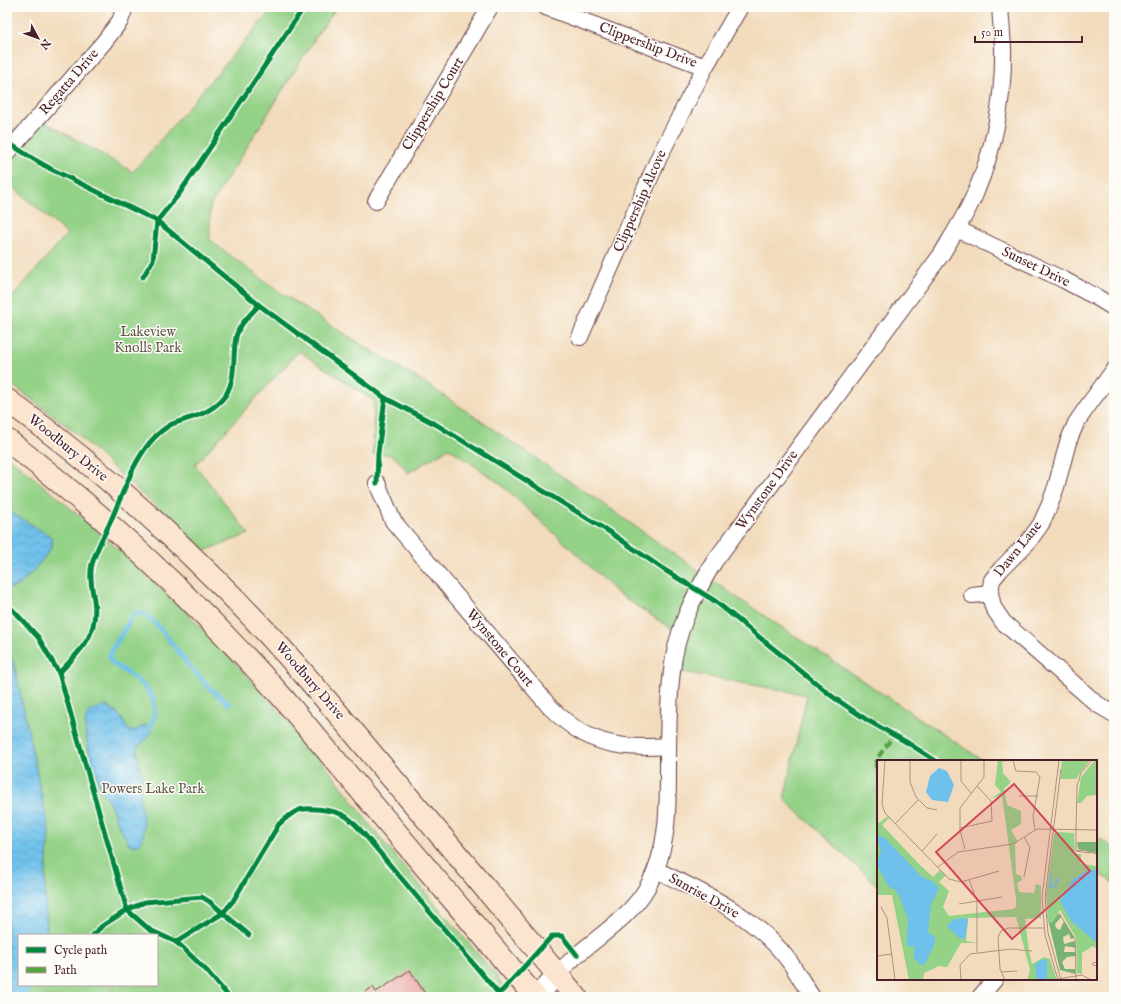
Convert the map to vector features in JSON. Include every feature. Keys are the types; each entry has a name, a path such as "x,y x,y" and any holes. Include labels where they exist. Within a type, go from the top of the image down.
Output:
{"main road":[{"name":"Woodbury Drive","path":"7,400 72,450 126,496 197,561 283,649 576,997"},
{"path":"7,440 124,537 178,587 234,645 291,707 536,997"}],"street":[{"name":"Regatta Drive","path":"7,153 104,42 120,21 125,7"},
{"name":"Clippership Court","path":"376,201 490,7"},
{"name":"Clippership Drive","path":"546,7 705,67"},
{"name":"Clippership Alcove","path":"580,337 660,155 705,67 740,7"},
{"name":"Wynstone Drive","path":"558,974 569,962 617,922 632,907 648,886 656,870 664,842 668,812 668,746 672,670 677,640 686,614 698,590 714,562 941,255 957,229 975,194 995,132 1000,105 1003,47 1000,7"},
{"name":"Sunset Drive","path":"957,229 1064,280 1114,308"},
{"name":"Dawn Lane","path":"1114,370 1076,423 1068,442 1052,498 1041,524 1028,542 1001,568 992,580 990,593 993,607 1003,622 1097,704 1114,714"},
{"name":"Wynstone Court","path":"377,483 394,521 549,706 564,720 583,734 604,742 623,746 668,746"},
{"path":"972,595 990,593"},
{"name":"Sunrise Drive","path":"656,870 718,900 767,936 788,960 812,997"},
{"path":"536,997 558,974"},
{"path":"980,997 994,980"}],"green space":[{"name":"Lakeview Knolls Park","path":"274,7 337,7 319,32 210,206 210,240 268,284 343,333 425,383 742,601 982,760 877,760 877,885 784,799 807,695 672,670 679,634 616,592 498,482 449,448 408,473 402,464 394,457 385,454 373,455 374,401 299,351 195,465 249,534 204,551 76,433 7,381 7,303 67,234 7,182 7,126 24,134 38,118 133,172"},
{"name":"Powers Lake Park","path":"7,456 126,556 211,637 238,666 318,757 382,840 495,974 502,985 504,997 119,997 110,989 104,997 7,997"},
{"path":"1097,838 1114,848 1114,883 1097,872"}],"water":[{"path":"7,510 50,536 52,539 52,545 47,554 27,578 19,585 7,589"},
{"path":"7,643 16,672 49,831 45,886 47,934 18,934 18,986 32,986 27,997 7,997"},
{"path":"107,706 115,711 129,731 135,731 145,725 150,728 151,733 148,738 138,746 137,753 142,777 140,801 144,824 141,842 134,846 129,844 100,787 86,737 86,717 91,711"}],"building":[{"path":"410,970 427,997 358,997 373,987 376,992"}],"waterway":[{"path":"150,728 155,707 148,691 135,678 112,663 109,657 131,618 136,613 142,613 152,620 190,667 210,688 229,704"}],"marked path":[{"path":"876,768 876,760 894,735"}],"cycle path":[{"path":"143,277 153,260 157,221 179,194 304,7"},
{"path":"7,142 51,169 157,221 259,305 385,398 437,425 611,533 663,569 715,601 833,697 867,720 934,760"},
{"path":"59,673 81,649 91,632 95,612 91,577 92,564 137,462 145,449 160,432 172,424 198,416 208,411 217,405 225,396 229,389 233,375 236,337 240,328 259,305"},
{"path":"377,483 378,453 385,398"},
{"path":"7,604 38,637 59,673 127,910 150,930 176,942 207,971 229,997"},
{"path":"176,942 223,913 233,901 279,824 291,814 299,810 328,810 346,816 357,826 498,993 499,997"},
{"path":"94,934 102,926 127,910 145,902 202,897 249,935"},
{"path":"498,993 502,991 552,936 562,936 577,955"}]}
